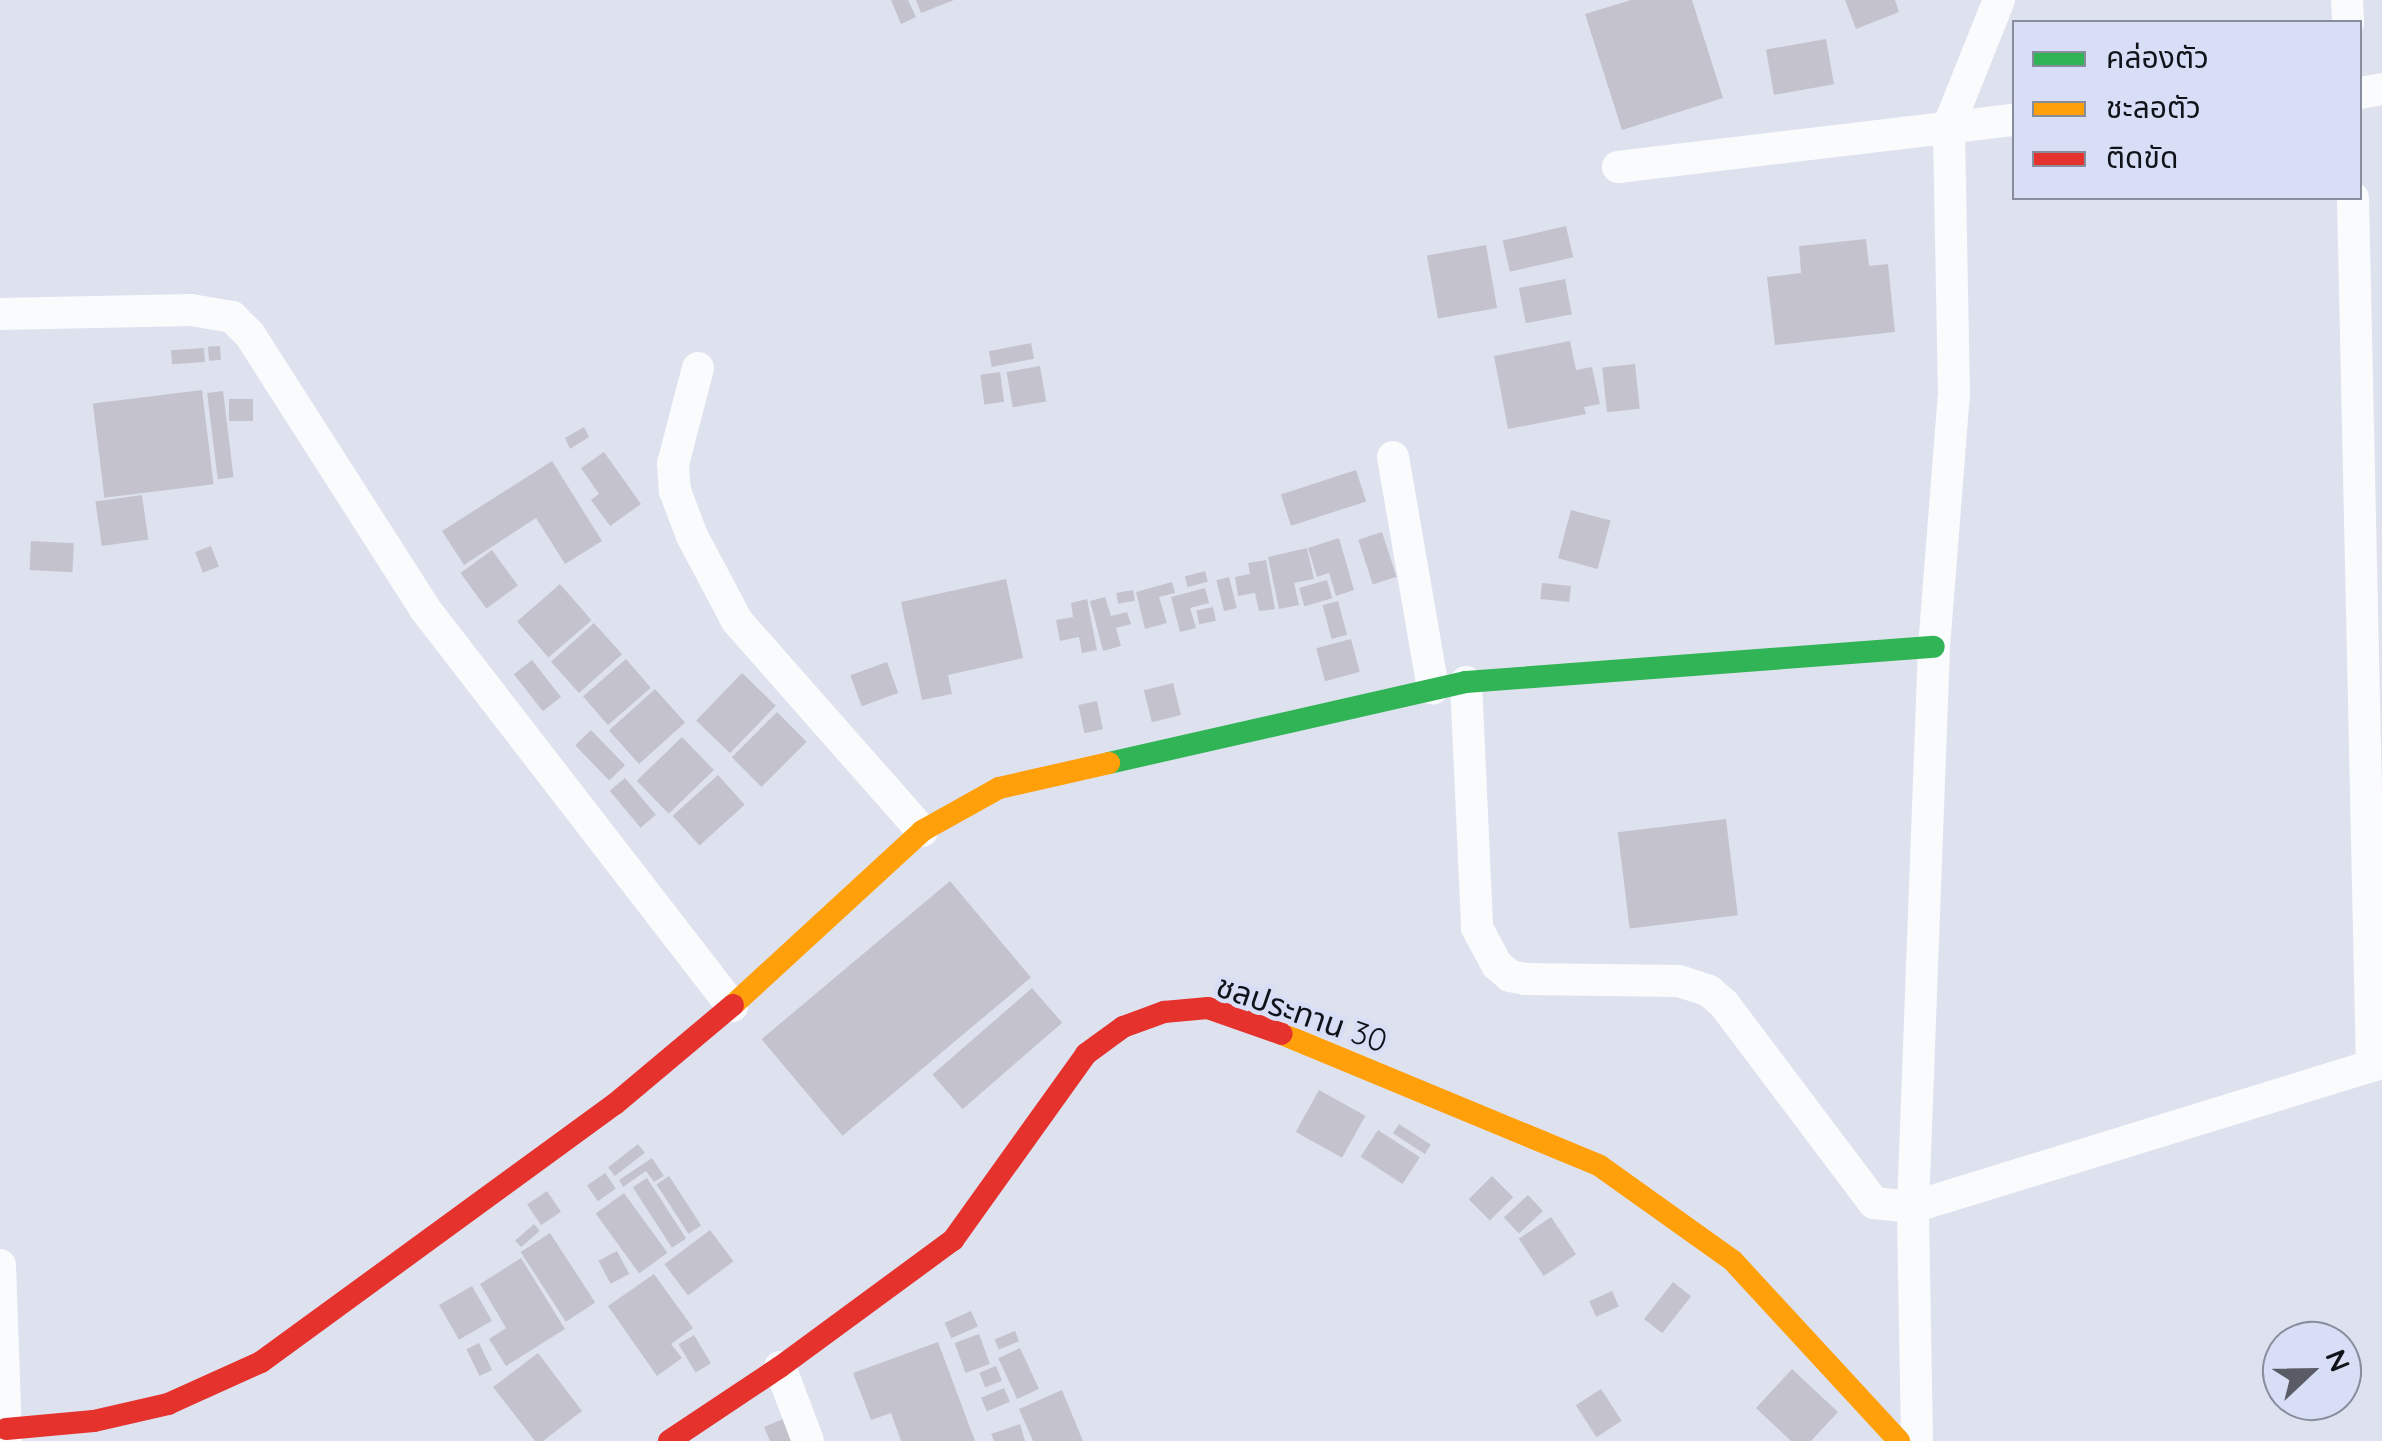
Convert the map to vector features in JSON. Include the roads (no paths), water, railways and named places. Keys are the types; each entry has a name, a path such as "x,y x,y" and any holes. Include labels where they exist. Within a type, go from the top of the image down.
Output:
{"street":[{"path":"1917,1441 1913,1206 1934,647 1954,394 1949,125 1998,0"},
{"path":"1618,168 2012,120"},
{"path":"1466,682 1476,928 1497,965 1510,976 1525,979 1679,981 1709,992 1724,1004 1874,1202 1913,1206 2377,1064 2353,200"},
{"path":"0,314 192,310 232,316 250,335 424,610 732,1006"},
{"path":"698,368 672,464 675,491 692,536 738,620 922,831"},
{"path":"1393,457 1433,689"},
{"path":"0,1265 6,1435 168,1404 261,1362 614,1104 732,1006 922,831 999,788 1466,682 1934,647"},
{"name":"ชลประทาน 30","path":"669,1441 780,1366 952,1240 1086,1054 1123,1026 1164,1012 1208,1008 1307,1044 1600,1166 1734,1261 1899,1441"},
{"path":"780,1366 808,1441"}]}
